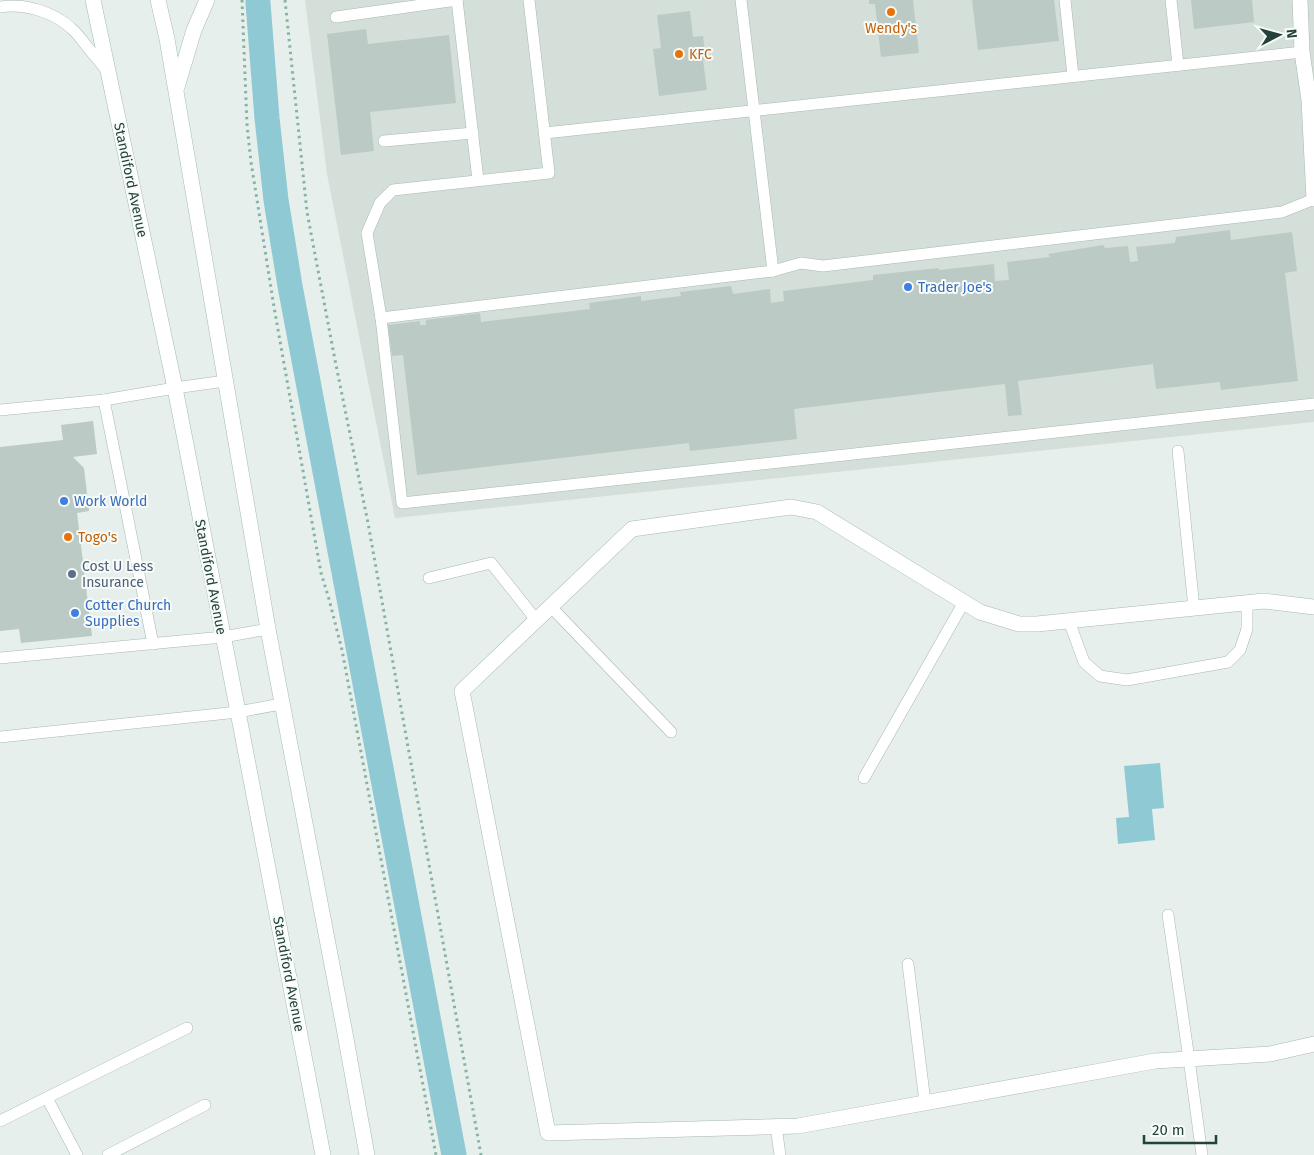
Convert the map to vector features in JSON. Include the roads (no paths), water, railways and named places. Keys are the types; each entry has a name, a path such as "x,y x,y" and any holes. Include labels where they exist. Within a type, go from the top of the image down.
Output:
{"main road":[{"name":"Standiford Avenue","path":"93,0 175,388 323,1155"},
{"path":"158,0 167,39 281,704 367,1155"},
{"path":"176,91 194,30 206,0"},
{"path":"1300,0 1302,52 1311,99 1314,199"},
{"path":"1314,607 1264,601 1038,624 1018,624 980,612 817,512 791,507 632,529 462,691 548,1133 798,1126 1154,1061 1270,1054 1314,1044"}],"lane":[{"path":"336,17 457,0 478,180"},
{"path":"529,0 549,173 393,190 380,202 367,233 381,318 402,503 1314,404"},
{"path":"741,0 773,272"},
{"path":"1065,0 1073,76"},
{"path":"1171,0 1178,65"},
{"path":"0,7 24,7 58,17 73,30 108,72"},
{"path":"545,133 1302,52"},
{"path":"384,142 473,133"},
{"path":"381,318 773,272 800,262 822,266 1282,212 1314,199"},
{"path":"0,410 104,400 225,381"},
{"path":"104,400 153,644"},
{"path":"1178,451 1194,608"},
{"path":"429,578 491,563 537,620"},
{"path":"864,778 964,602"},
{"path":"1069,621 1084,662 1100,676 1126,680 1228,662 1240,650 1247,628 1247,602"},
{"path":"551,607 671,732"},
{"path":"0,658 223,637 268,629"},
{"path":"0,738 238,712 281,704"},
{"path":"1168,915 1202,1155"},
{"path":"908,964 924,1102"},
{"path":"0,1122 187,1028"},
{"path":"48,1098 77,1155"},
{"path":"108,1155 204,1105"},
{"path":"776,1126 780,1155"}],"water":[{"path":"1160,763 1164,808 1152,809 1155,840 1118,844 1116,818 1129,817 1124,766"}],"waterway":[{"path":"258,3 267,118 276,200 290,286 454,1155"}],"place":[{"name":"Wendy's","path":"891,12"},
{"name":"KFC","path":"679,54"},
{"name":"Trader Joe's","path":"908,287"},
{"name":"Work World","path":"64,501"},
{"name":"Togo's","path":"68,537"},
{"name":"Cost U Less Insurance","path":"72,574"},
{"name":"Cotter Church Supplies","path":"75,613"}]}
